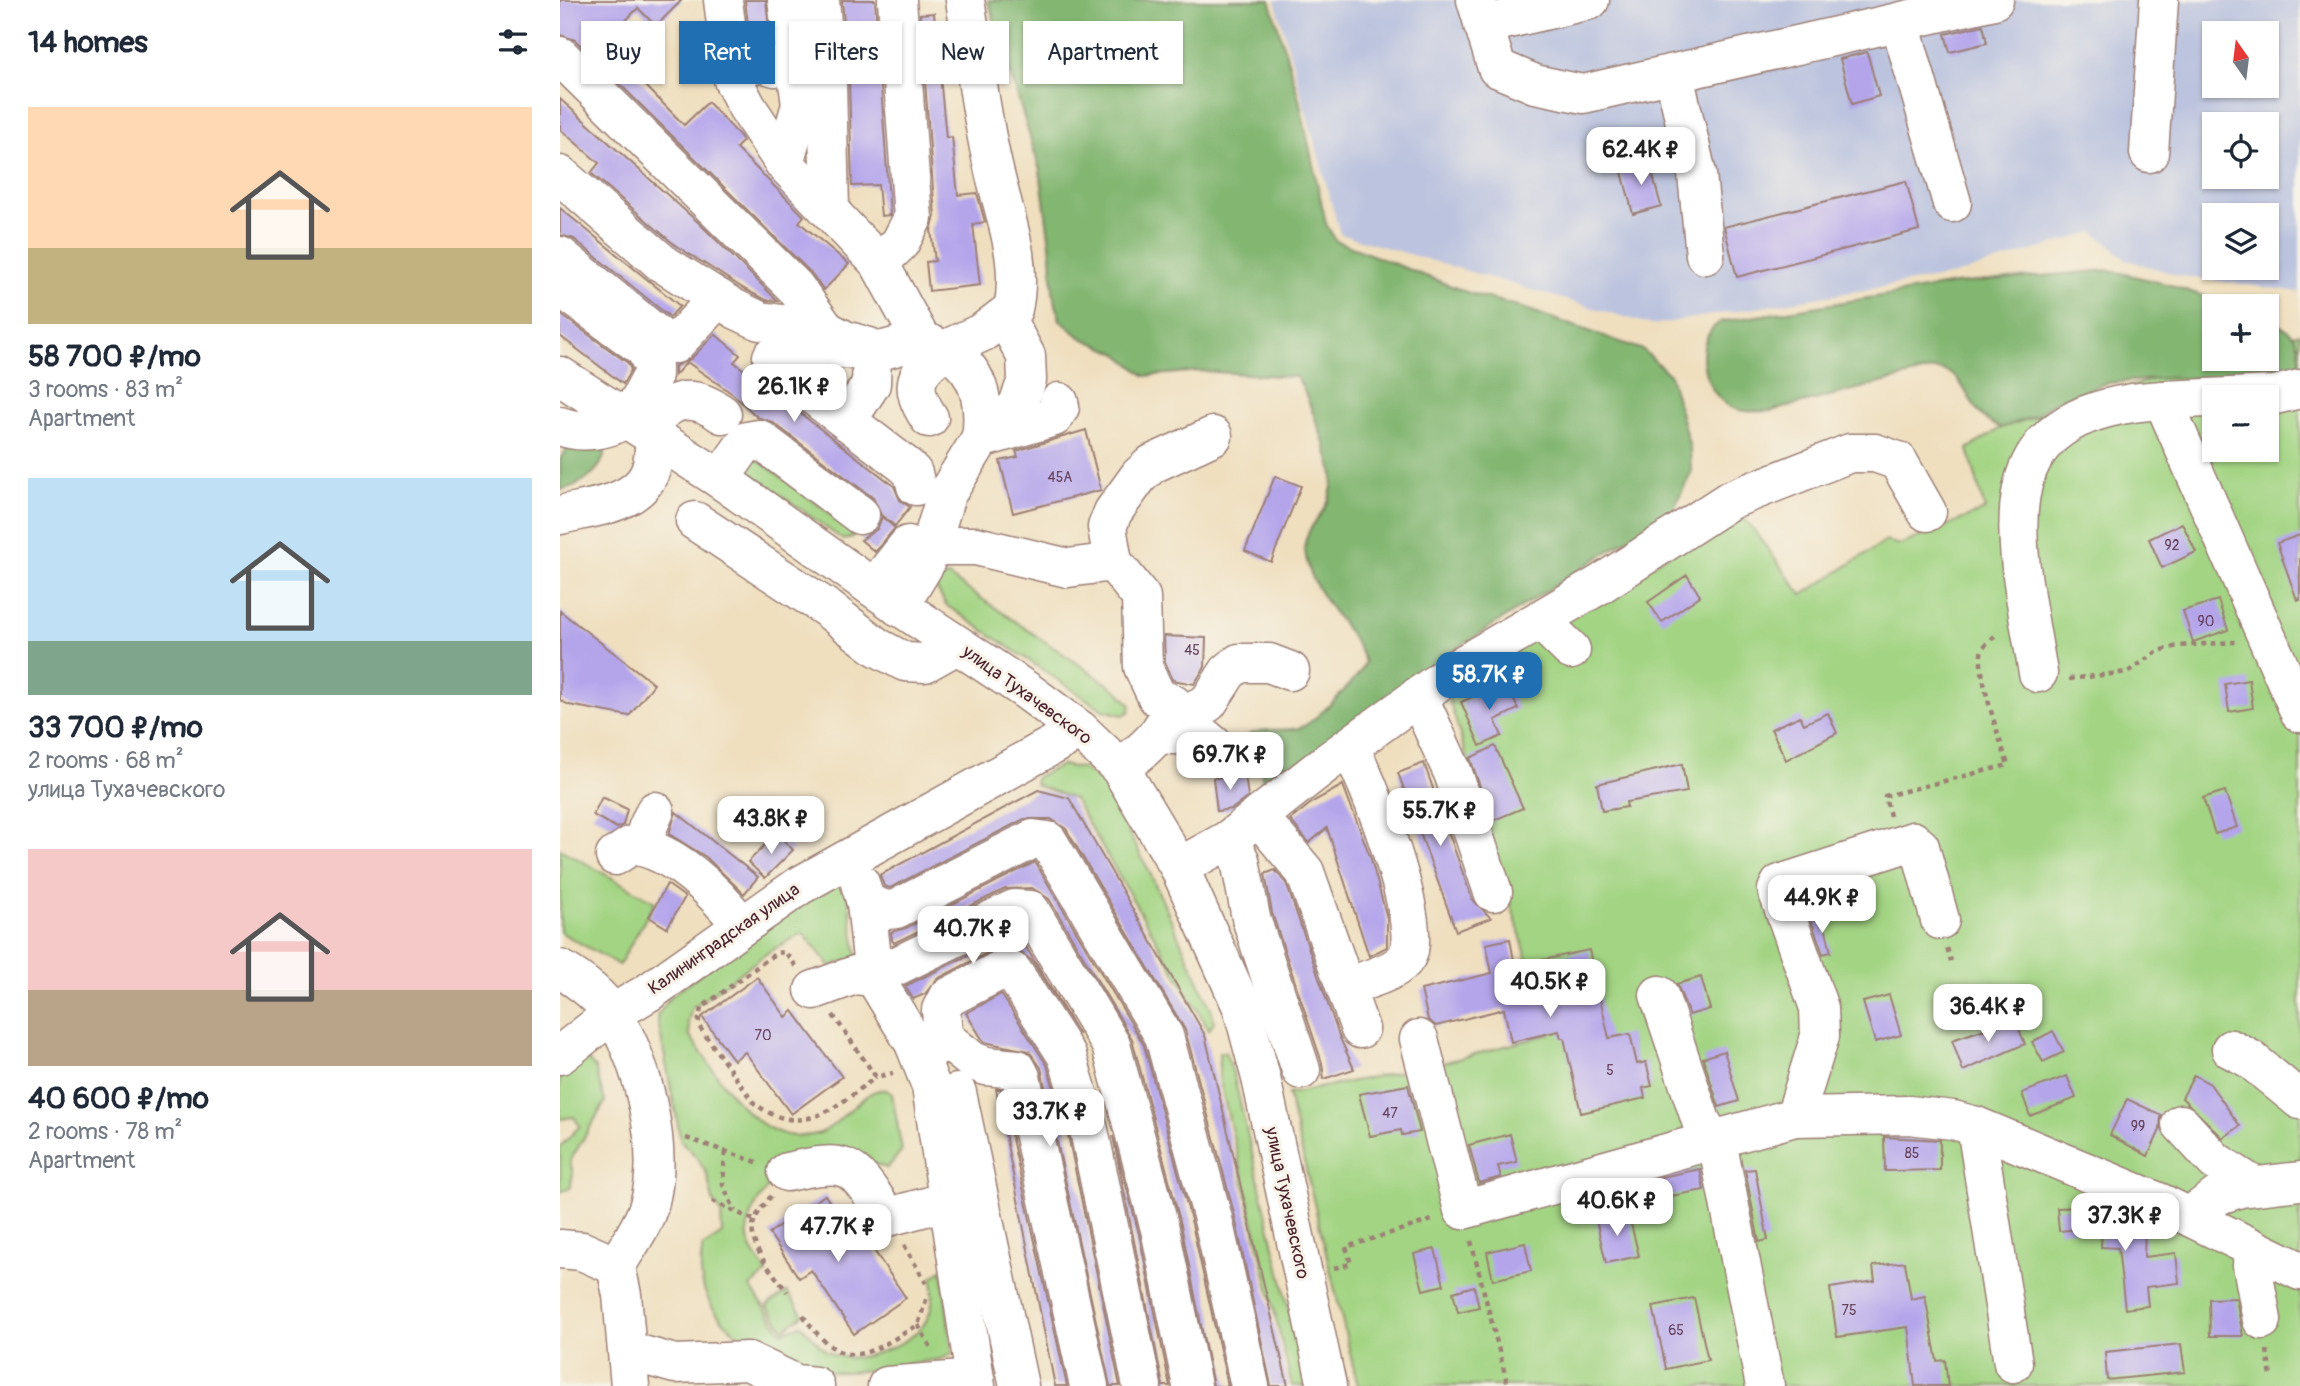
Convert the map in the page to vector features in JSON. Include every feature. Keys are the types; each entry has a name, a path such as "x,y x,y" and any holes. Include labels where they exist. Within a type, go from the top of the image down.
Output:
{"street":[{"path":"723,0 725,21"},
{"path":"784,163 801,105 787,0"},
{"path":"820,0 827,81 830,210"},
{"path":"879,262 900,243 913,218 897,0"},
{"path":"916,486 913,473 906,466 784,370 813,348 842,347 872,353 933,345 1005,317 1013,309 1016,296 1010,222 993,168 965,0"},
{"path":"1590,0 1479,13 1497,68 1535,84 1583,94 1994,0"},
{"path":"2149,153 2159,0"},
{"path":"1900,23 1952,203"},
{"path":"560,56 795,287 825,330"},
{"path":"1674,75 1697,174 1705,255"},
{"path":"736,84 743,100 784,163 879,262 933,345 958,357 974,374 984,418 981,438"},
{"path":"560,175 662,263 718,298 760,321 825,330 845,341 869,347 872,353 872,384 847,421"},
{"path":"560,256 668,344 675,344 718,298"},
{"path":"560,287 645,349 650,356 653,374 643,427 650,474 634,492 623,499 560,515"},
{"path":"886,597 919,546 981,438 1017,407 1027,380 1026,356 1005,317"},
{"path":"929,418 917,401 915,382 930,361 933,345"},
{"name":"улица Тухачевского","path":"560,376 720,479 1080,730 1119,768 1179,867 1242,1007 1261,1078 1327,1386"},
{"path":"2038,673 2027,605 2020,496 2033,454 2046,440 2074,419 2126,402 2275,395 2300,389"},
{"path":"560,426 587,430 612,425 643,427 659,412 679,402 697,400 722,414"},
{"path":"2163,400 2300,713"},
{"path":"981,438 1054,417 1060,407 1059,402"},
{"path":"1119,768 1151,744 1173,704 1157,697 1143,667 1141,597 1113,562 1107,527 1113,512 1139,476 1152,464 1213,436"},
{"path":"720,479 747,441 759,439 860,515"},
{"path":"1179,867 1228,840 1459,667 1540,620 1730,500 1850,453 1875,453 1898,461 1927,512"},
{"path":"695,521 828,609 877,647 905,662 925,663 957,645"},
{"path":"919,546 976,546 1068,568 1113,562"},
{"path":"1540,620 1571,650"},
{"path":"1162,728 1208,704 1228,672 1239,663 1269,663 1290,671"},
{"path":"1418,696 1453,773 1493,892"},
{"path":"1162,728 1204,737 1222,751"},
{"name":"Калининградская улица","path":"560,1055 612,1014 649,992 741,926 851,855 1080,730"},
{"path":"1346,987 1402,965 1409,953 1411,922 1404,889 1349,747"},
{"path":"1259,817 1306,872 1360,1029"},
{"path":"639,838 728,907 741,926"},
{"path":"866,903 887,910 896,909 1033,839 1048,841 1164,1036 1213,1219 1250,1386"},
{"path":"1228,840 1244,872 1251,918 1301,1070"},
{"path":"1795,1117 1820,1035 1819,1008 1777,890 1780,884 1913,841 1920,848 1940,920"},
{"path":"851,855 866,903 874,977 934,1050 986,1066 1017,1069 1021,1077 1089,1386"},
{"path":"814,990 855,975 874,977 1014,909 1030,910 1111,1045 1160,1229 1192,1386"},
{"path":"887,1386 975,1382 931,1086 941,1010 947,998 1005,968 1013,972 1067,1056 1089,1130 1142,1386"},
{"path":"560,969 583,985 612,1014 641,1082 649,1206 616,1266 629,1368 748,1361 796,1384 815,1386"},
{"path":"1659,995 1701,1121 1719,1152 1765,1386"},
{"path":"1419,1039 1463,1210 1795,1117 1909,1115 1953,1120 1976,1126 2171,1216 2300,1271"},
{"path":"2231,1049 2250,1059 2300,1100"},
{"path":"957,1093 1018,1386"},
{"path":"2182,1124 2215,1161 2254,1186"},
{"path":"1976,1126 2013,1363"},
{"path":"788,1172 831,1164 844,1166 862,1181 888,1217 948,1201"},
{"path":"2171,1216 2219,1195 2254,1186 2300,1181"},
{"path":"560,1249 582,1251 616,1266"},
{"path":"2253,1249 2252,1265 2262,1320"}],"path":[{"path":"1885,796 2008,765 1985,687 1981,658 1983,648 2027,605"},
{"path":"2038,673 2053,679 2069,679 2128,672 2158,651 2178,646 2267,637"},
{"path":"876,1077 785,952 776,953 706,1003 697,1016 698,1025 753,1102 763,1110 799,1121 815,1118 833,1109 876,1077 934,1050"},
{"path":"646,1150 687,1138 788,1172 754,1220 756,1248 787,1292"},
{"path":"725,1152 723,1185 735,1211"},
{"path":"712,1201 754,1220"},
{"path":"1326,1270 1351,1264 1346,1247 1463,1210 1508,1386"},
{"path":"803,1315 829,1348 857,1354 871,1352 918,1325 928,1286 888,1217"},
{"path":"918,1325 938,1359"}],"shaded area":[{"path":"1275,0 2300,0 2300,292 2211,280 2279,280 2279,203 2202,203 2202,279 2181,276 2127,260 2094,232 1954,275 1652,325 1340,234"}],"green space":[{"path":"988,0 1270,0 1298,95 1326,224 1336,241 1469,293 1517,306 1643,350 1670,375 1690,448 1691,473 1673,510 1454,650 1268,788 1262,780 1262,758 1246,750 1249,735 1302,727 1348,687 1365,662 1350,634 1314,581 1308,566 1305,550 1307,536 1328,502 1333,479 1318,425 1296,377 1200,371 1145,376 1118,354 1080,337 1060,320 1053,292 1051,252 1040,170 1009,69 1009,21 994,21"},
{"path":"2109,270 2202,296 2202,371 2279,371 2279,325 2297,340 2300,365 2281,376 2231,379 2168,378 2108,383 2074,394 2049,405 2039,414 2001,428 1979,412 1960,383 1944,371 1931,370 1771,411 1742,411 1733,408 1722,401 1708,379 1704,366 1705,341 1711,330 1720,322 1955,284"},
{"path":"2300,333 2300,1386 1358,1386 1288,1094 1435,1065 1550,1034 1447,692 1739,511 1802,595 1886,541 1900,545 1985,510 1968,449 2001,428 2202,364 2202,371 2279,371 2279,339"},
{"path":"571,442 605,442 605,451 592,474 569,488 560,490 560,459"},
{"path":"748,452 853,531 853,537 843,540 741,466"},
{"path":"948,576 1118,691 1131,705 1129,712 1123,715 1103,710 946,605 935,586 938,580"},
{"path":"1062,765 1083,769 1102,783 1149,871 1212,1011 1214,1022 1209,1030 1074,799 1036,785 1035,779 1038,776"},
{"path":"560,849 655,902 619,965 560,932"},
{"path":"826,882 846,883 857,957 830,966 803,933 770,951 692,1008 688,1022 690,1036 743,1107 759,1122 778,1132 798,1136 820,1133 867,1096 876,1091 887,1090 892,1094 902,1151 887,1168 845,1155 788,1162 764,1192 751,1214 748,1238 752,1250 767,1273 750,1287 782,1332 801,1325 832,1354 860,1357 899,1344 919,1329 930,1311 932,1278 942,1270 952,1354 941,1359 855,1371 817,1370 759,1348 741,1337 713,1308 704,1290 701,1270 703,1247 722,1234 721,1212 713,1201 707,1174 696,1156 681,1141 657,1016 671,996"},
{"path":"1225,1052 1233,1073 1307,1386 1292,1386 1219,1077 1219,1053"},
{"path":"586,1058 595,1068 605,1102 570,1161 573,1174 570,1188 560,1192 560,1147 580,1126 574,1117 560,1119 560,1069"},
{"path":"787,1292 803,1315 784,1329 767,1306"}],"building":[{"path":"560,0 682,0 661,21 651,21 638,8 625,21 581,21 581,46 575,40 560,35"},
{"path":"745,0 766,0 768,21 748,21"},
{"path":"842,0 875,0 876,21 844,21"},
{"path":"934,13 935,21 921,21 920,14"},
{"path":"1983,25 1987,43 1950,52 1945,34"},
{"path":"1867,52 1879,96 1852,104 1840,59"},
{"path":"620,84 644,84 684,125 708,102 740,136 743,141 736,148 804,216 799,222 849,264 824,290 810,272"},
{"path":"849,84 881,84 890,215 881,216 878,185 852,186"},
{"path":"925,84 941,84 946,138 952,137 958,195 977,193 985,222 973,224 980,285 929,291 926,262 935,261 931,230 935,216"},
{"path":"560,99 700,224 778,301 766,300 746,290 675,245 591,173 599,163 560,129"},
{"path":"1649,161 1661,206 1633,214 1621,168"},
{"path":"1906,181 1919,230 1737,277 1724,227"},
{"path":"560,208 680,306 670,317 574,239 560,235"},
{"path":"560,314 628,363 631,370 623,384 560,336"},
{"path":"715,334 740,355 734,362 894,486 900,500 910,507 895,526 881,515 873,498 772,422 757,417 734,395 687,362 675,375 675,366 691,359"},
{"path":"1086,430 1101,490 1013,513 1000,461 1018,457 1016,451"},
{"path":"1275,476 1301,486 1271,562 1245,551"},
{"path":"882,517 895,528 875,552 861,540 877,529"},
{"path":"2182,523 2196,552 2162,568 2149,539"},
{"path":"2300,535 2300,600 2297,600 2277,543"},
{"path":"1687,575 1700,596 1662,622 1648,602"},
{"path":"2218,600 2228,630 2193,642 2183,611"},
{"path":"560,611 654,684 629,716 569,705 560,700"},
{"path":"1164,636 1206,638 1205,667 1194,684 1173,680 1165,662"},
{"path":"2249,680 2253,708 2229,712 2225,684"},
{"path":"1506,682 1518,709 1495,720 1502,736 1480,746 1461,702"},
{"path":"1828,713 1837,733 1786,760 1771,729 1800,716 1804,724"},
{"path":"1495,746 1523,808 1492,821 1470,758"},
{"path":"1424,763 1472,899 1491,918 1456,931 1398,773"},
{"path":"1682,764 1687,792 1626,802 1627,807 1602,811 1597,784"},
{"path":"1245,775 1248,797 1232,809 1217,811 1213,778"},
{"path":"1343,785 1371,859 1387,918 1387,947 1369,956 1327,828 1309,843 1290,820 1314,801"},
{"path":"1038,790 1069,798 1205,1035 1288,1386 1271,1386 1234,1213 1185,1030 1066,829 1051,819 1024,819 890,888 884,886 880,875"},
{"path":"2225,791 2237,827 2215,834 2203,798"},
{"path":"602,797 627,809 623,825 617,828 593,815"},
{"path":"676,812 758,877 744,894 706,857 669,834"},
{"path":"777,833 793,850 765,878 748,862"},
{"path":"1035,862 1144,1045 1192,1224 1228,1386 1213,1386 1181,1225 1132,1039 1049,899 1032,888 1005,889 894,943 892,940 891,932 906,928"},
{"path":"1275,870 1286,883 1339,1036 1354,1069 1324,1079 1322,1063 1272,913 1265,874"},
{"path":"667,884 685,897 667,928 649,917"},
{"path":"1823,918 1831,952 1823,954 1811,920"},
{"path":"1017,932 1079,1035 1031,960 1014,948 995,949 937,979 925,994 913,999 905,986"},
{"path":"1510,939 1515,966 1589,950 1609,1038 1630,1034 1637,1064 1646,1062 1652,1086 1643,1088 1645,1098 1581,1113 1564,1038 1561,1038 1559,1031 1511,1042 1504,1009 1436,1026 1428,1020 1421,990 1492,973 1486,944"},
{"path":"757,977 786,1017 793,1011 842,1077 791,1114 745,1052 734,1060 702,1017"},
{"path":"1701,977 1710,1009 1689,1015 1677,984"},
{"path":"1001,994 1047,1065 1068,1135 1120,1386 1110,1386 1041,1068 1029,1051 984,1042 966,1013"},
{"path":"1889,995 1901,1035 1875,1042 1863,1002"},
{"path":"2015,1019 2025,1044 1963,1071 1952,1040"},
{"path":"2053,1031 2064,1052 2043,1062 2032,1042"},
{"path":"1724,1051 1739,1101 1719,1107 1703,1058"},
{"path":"2194,1075 2210,1084 2240,1126 2223,1138 2182,1098"},
{"path":"2067,1076 2076,1098 2030,1116 2022,1093"},
{"path":"1408,1085 1420,1132 1402,1135 1401,1130 1370,1136 1359,1094"},
{"path":"996,1089 1001,1089 1067,1386 1055,1386"},
{"path":"2127,1099 2161,1115 2160,1130 2148,1156 2110,1135"},
{"path":"1510,1134 1517,1162 1498,1166 1501,1177 1479,1183 1469,1145"},
{"path":"1113,1136 1139,1234 1170,1386 1163,1386"},
{"path":"1884,1137 1940,1140 1940,1170 1885,1171"},
{"path":"1700,1169 1704,1190 1660,1198 1657,1178"},
{"path":"1755,1169 1768,1240 1759,1242 1745,1170"},
{"path":"825,1195 859,1245 867,1240 906,1298 854,1334 811,1270 799,1278 769,1233"},
{"path":"2084,1207 2145,1228 2144,1257 2176,1253 2179,1283 2146,1287 2148,1306 2125,1309 2118,1248 2101,1247 2102,1227 2059,1231 2057,1208"},
{"path":"1628,1212 1639,1256 1606,1263 1596,1220"},
{"path":"1525,1243 1531,1271 1493,1280 1487,1252"},
{"path":"1435,1249 1444,1285 1423,1290 1414,1254"},
{"path":"1905,1262 1911,1299 1925,1296 1937,1361 1945,1360 1948,1386 1915,1386 1908,1327 1837,1337 1830,1288 1875,1281 1873,1266"},
{"path":"1474,1286 1479,1307 1458,1312 1453,1292"},
{"path":"1694,1298 1708,1360 1666,1369 1653,1306"},
{"path":"2236,1298 2243,1336 2210,1336 2209,1299"},
{"path":"2181,1344 2185,1372 2107,1380 2105,1352"}]}
